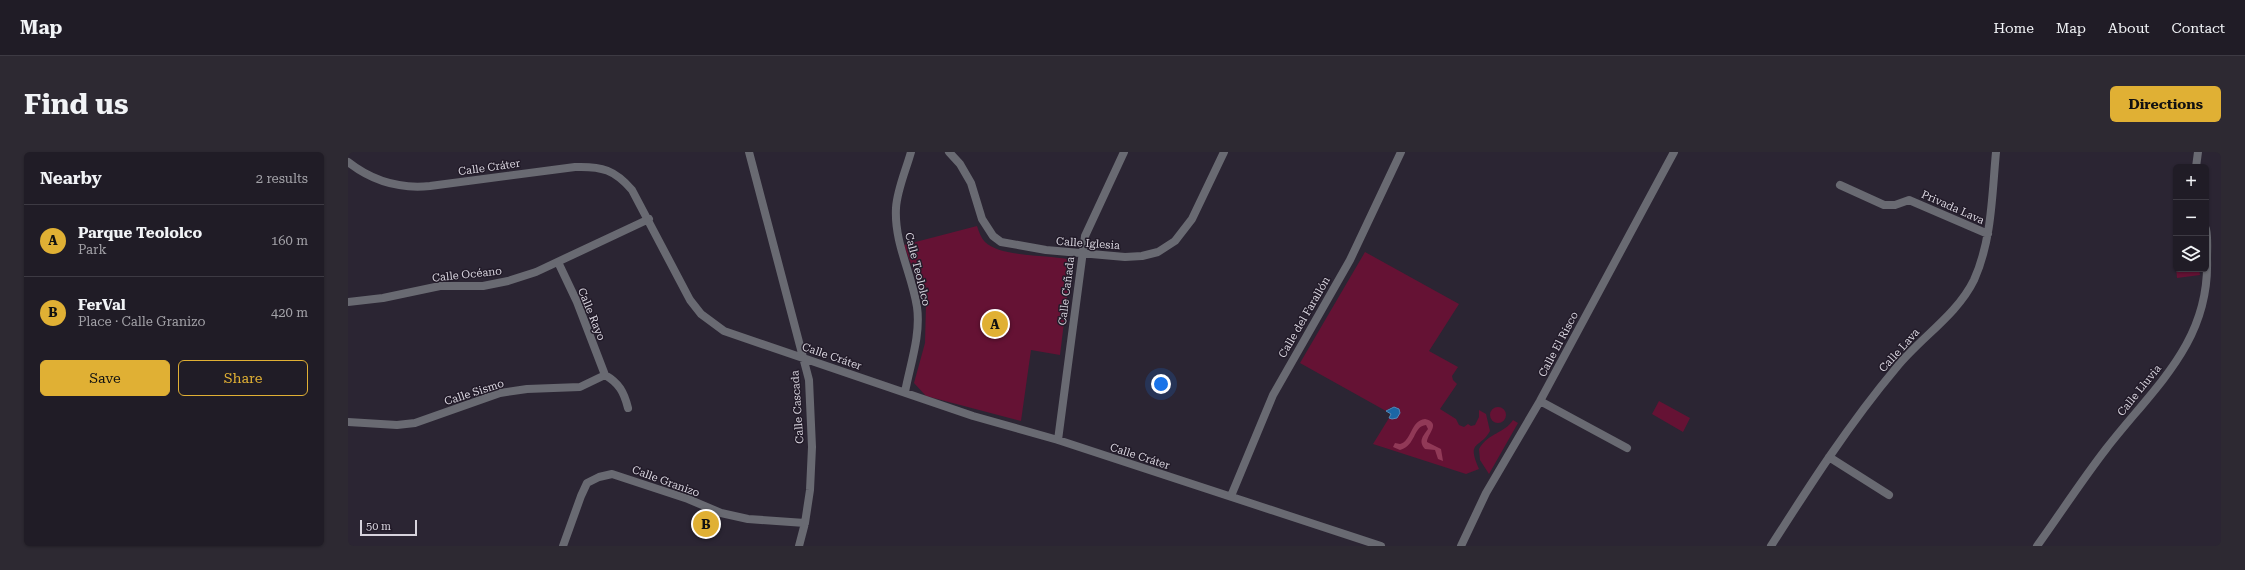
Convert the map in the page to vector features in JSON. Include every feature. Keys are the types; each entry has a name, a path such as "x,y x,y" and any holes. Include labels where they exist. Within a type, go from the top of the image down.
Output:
{"street":[{"name":"Calle Cascada","path":"750,152 809,380 812,447 810,490 806,523 799,546"},
{"name":"Calle Teololco","path":"905,392 917,334 917,308 899,244 896,225 896,207 911,152"},
{"name":"Calle Iglesia","path":"949,152 960,164 971,183 982,219 993,236 1001,242 1046,250 1142,256 1158,252 1175,241 1192,219 1224,152"},
{"name":"Calle Cañada","path":"1058,440 1085,236 1124,152"},
{"name":"Calle del Farallón","path":"1231,496 1273,395 1350,260 1401,152"},
{"name":"Calle El Risco","path":"1461,546 1486,493 1540,401 1674,152"},
{"name":"Calle Lava","path":"1771,546 1829,456 1896,368 1944,319 1965,294 1977,270 1988,234 1996,152"},
{"path":"2196,164 2198,152"},
{"name":"Calle Cráter","path":"348,162 379,180 399,186 420,187 594,166 610,171 623,179 632,190 687,294 701,314 724,331 973,416 1058,440 1381,546"},
{"name":"Privada Lava","path":"1840,185 1884,205 1895,205 1910,200 1988,234"},
{"name":"Calle Océano","path":"348,302 383,298 440,286 483,286 508,281 558,262 648,219"},
{"name":"Calle Lluvia","path":"2037,546 2090,470 2186,347 2199,321 2205,297 2208,273 2206,236"},
{"name":"Calle Rayo","path":"558,262 577,302 605,375"},
{"path":"605,375 617,382 624,394 628,408"},
{"name":"Calle Sismo","path":"348,422 397,425 414,423 500,393 527,389 580,387 605,375"},
{"path":"1540,401 1626,448"},
{"path":"1829,456 1889,495"},
{"name":"Calle Granizo","path":"563,546 581,496 588,483 599,477 612,474 681,497 721,513 748,519 806,523"}],"shaded area":[{"path":"977,226 980,235 985,242 992,247 1024,255 1067,259 1071,265 1060,355 1031,350 1021,421 926,396 914,383 925,343 926,305 904,245"},
{"path":"1365,252 1459,304 1429,351 1458,367 1452,376 1453,380 1457,384 1440,409 1456,419 1459,425 1464,427 1468,424 1471,426 1475,425 1479,417 1479,410 1486,414 1490,431 1474,449 1475,460 1479,469 1466,474 1373,444 1389,418 1394,419 1399,415 1399,409 1391,407 1386,411 1300,363"},
{"path":"2176,272 2200,272 2200,275 2177,278"},
{"path":"1659,401 1690,418 1683,432 1652,414"},
{"path":"1498,407 1504,409 1506,415 1504,421 1498,423 1492,421 1490,415 1492,409"},
{"path":"1425,419 1430,421 1433,426 1427,442 1441,449 1443,461 1438,459 1435,450 1425,449 1423,446 1422,439 1428,429 1426,425 1422,426 1416,432 1412,441 1405,448 1400,450 1393,447 1395,443 1400,444 1404,442 1416,423"},
{"path":"1513,420 1518,423 1489,474 1480,460 1479,449 1487,440 1506,428"}],"water":[{"path":"1394,407 1399,409 1400,413 1397,418 1392,419 1389,418 1391,414 1386,411"}],"place":[{"name":"Parque Teololco","path":"995,324"},
{"name":"FerVal","path":"706,524"}]}
